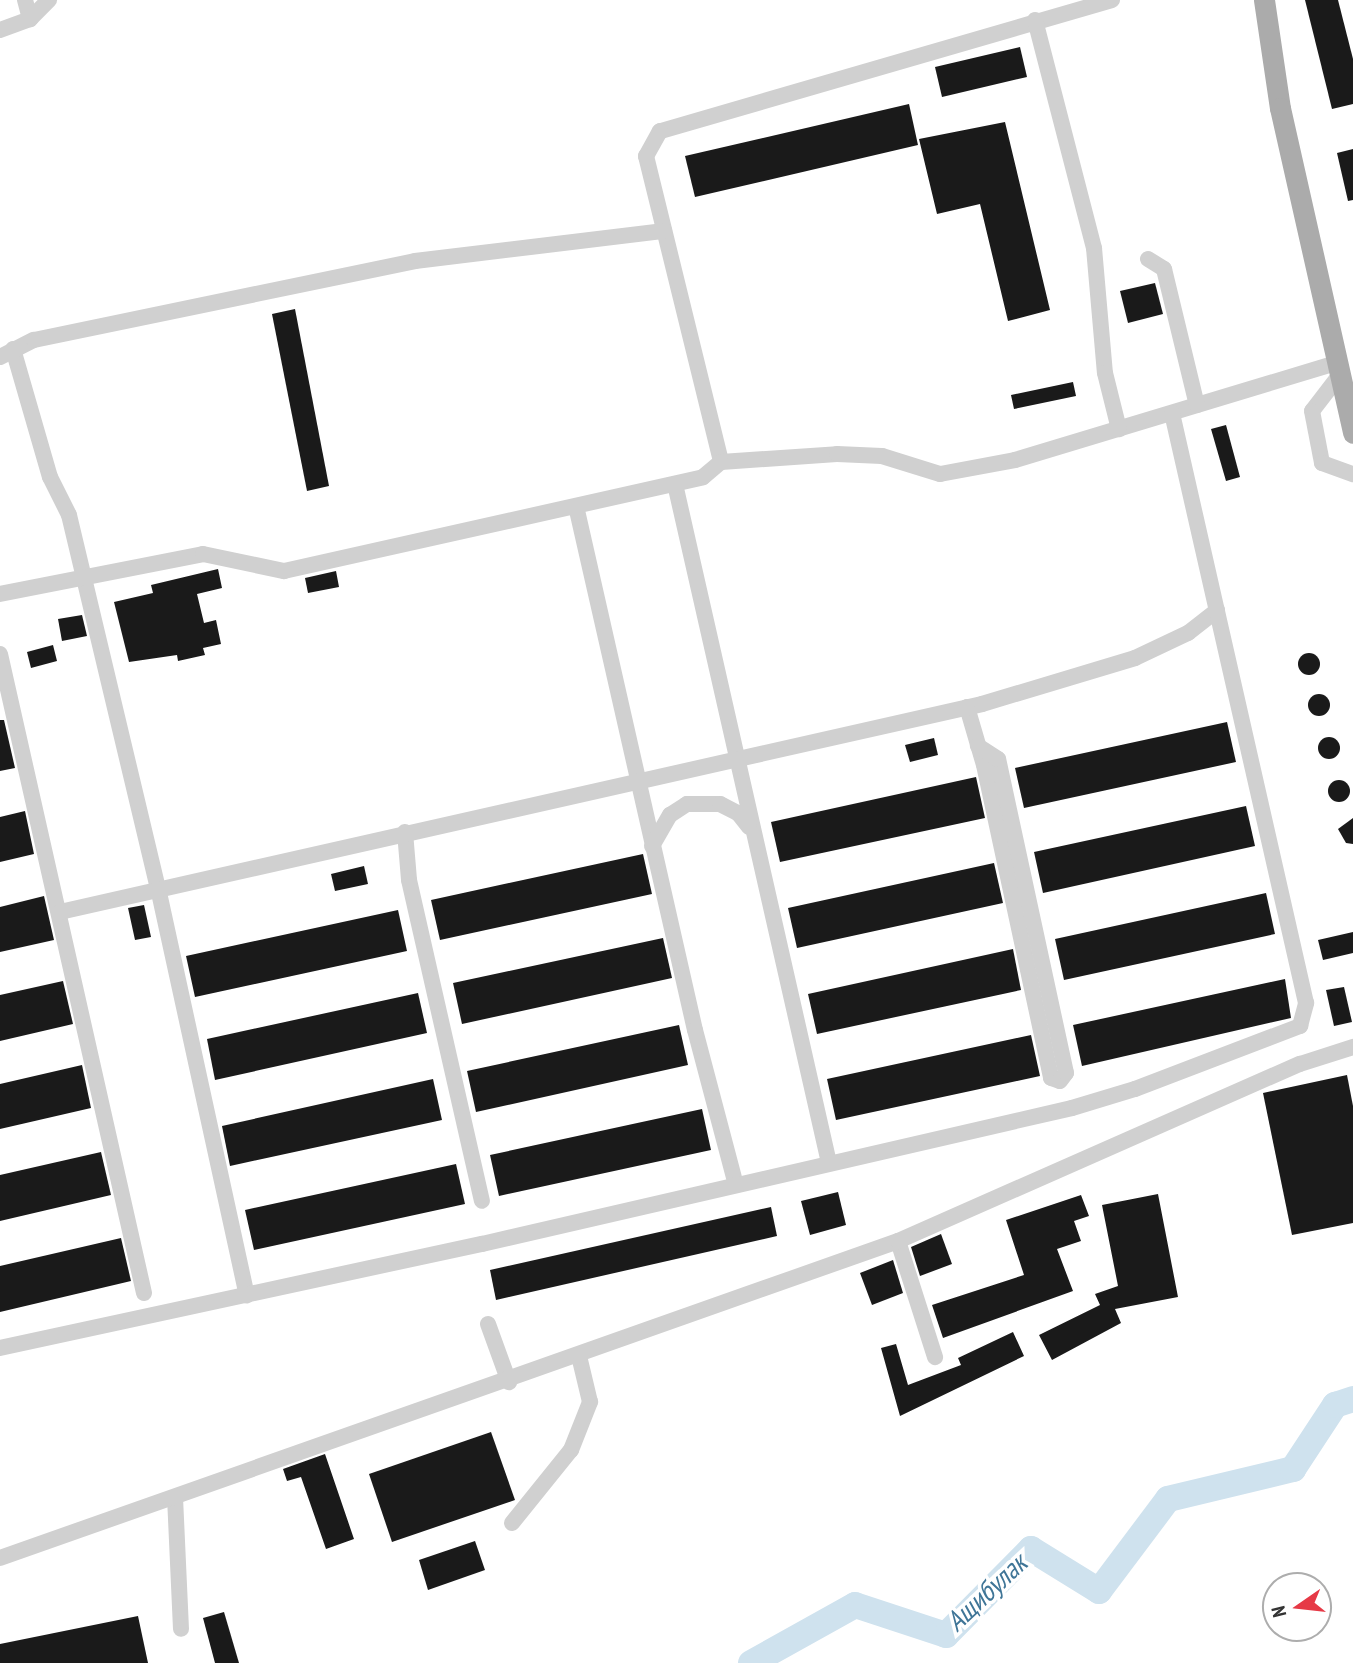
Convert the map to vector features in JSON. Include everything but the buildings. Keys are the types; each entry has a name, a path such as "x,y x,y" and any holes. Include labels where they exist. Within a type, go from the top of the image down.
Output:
{"main road":[{"path":"1264,0 1280,108 1338,370 1352,421"}],"street":[{"path":"25,0 30,19"},
{"path":"0,30 30,19 49,0"},
{"path":"721,462 646,156 660,131 1035,20 1112,0"},
{"path":"1035,20 1094,248 1105,373 1119,429"},
{"path":"247,1295 158,888 69,515 50,477 6,353 139,317 415,261 664,231"},
{"path":"1148,259 1164,270 1197,405"},
{"path":"0,594 203,554 284,571 675,484 703,477 721,462 836,454 881,456 940,474 1016,460 1197,405 1338,370"},
{"path":"1338,370 1312,411 1322,463 1353,474"},
{"path":"0,1348 247,1295 1072,1108 1135,1089 1300,1027 1306,1003 1172,413"},
{"path":"675,484 750,829 829,1163"},
{"path":"576,506 652,846 736,1185"},
{"path":"60,912 967,707 1135,658 1188,633 1217,610"},
{"path":"0,654 144,1293"},
{"path":"967,707 978,746 1051,1078 1060,1081 1066,1073 998,759 978,746"},
{"path":"652,846 670,815 688,804 720,804 738,813 750,829"},
{"path":"405,832 409,880 482,1201"},
{"path":"0,1558 509,1381 898,1241 1300,1064 1353,1046"},
{"path":"898,1241 935,1357"},
{"path":"488,1324 509,1381"},
{"path":"512,1523 571,1450 586,1414 590,1402 579,1356"},
{"path":"175,1497 181,1629"}],"waterway":[{"name":"Ащибулак","path":"751,1663 855,1605 946,1635 1031,1549 1099,1591 1168,1499 1293,1469 1335,1405 1353,1399"}]}
